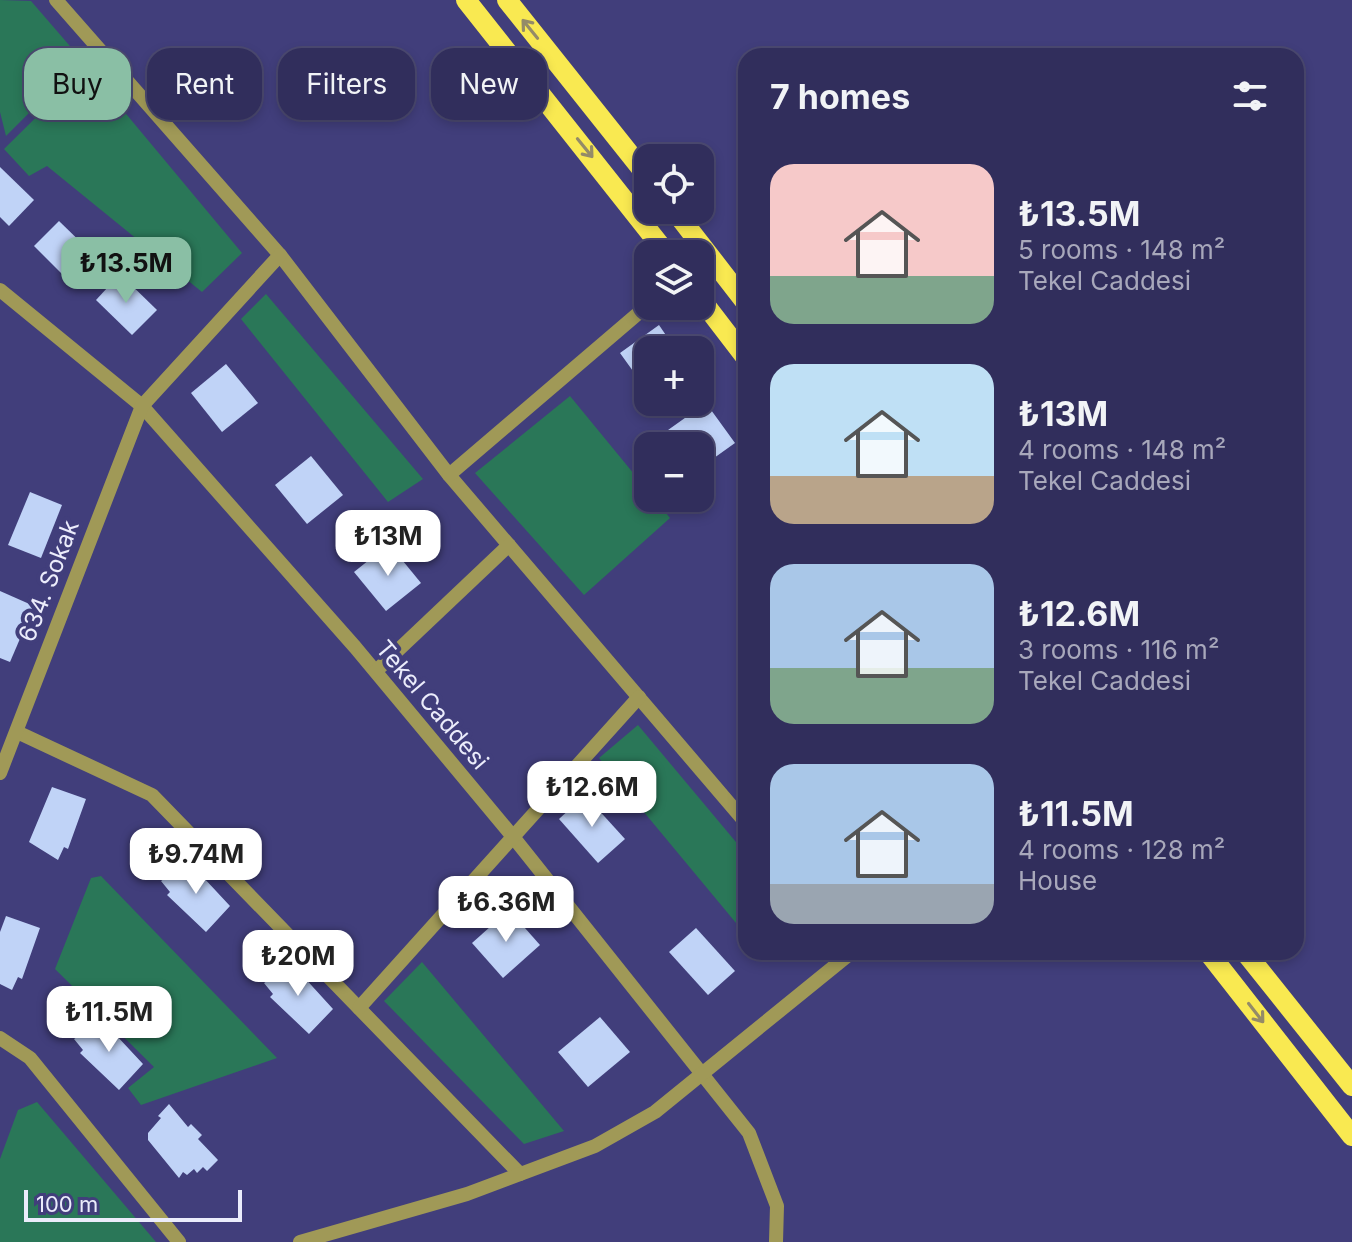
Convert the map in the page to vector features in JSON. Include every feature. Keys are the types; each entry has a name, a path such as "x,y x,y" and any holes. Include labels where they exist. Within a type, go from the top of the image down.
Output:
{"main road":[{"path":"466,0 656,240"},
{"path":"507,0 634,159"},
{"path":"685,224 738,293"},
{"path":"714,316 738,348"},
{"path":"1214,960 1352,1136"},
{"path":"1251,960 1352,1086"}],"street":[{"path":"56,0 280,255 449,475 738,814"},
{"path":"142,406 280,255"},
{"name":"Tekel Caddesi","path":"0,290 142,406 376,671 514,838 702,1070 749,1133 777,1206 776,1242"},
{"path":"449,475 634,317"},
{"name":"634. Sokak","path":"0,773 142,406"},
{"path":"376,671 509,545"},
{"path":"359,1008 639,697"},
{"path":"17,732 152,795 520,1174"},
{"path":"300,1242 467,1194 595,1146 655,1112 702,1070 842,960"},
{"path":"0,1038 30,1058 179,1242"}],"green space":[{"path":"0,0 31,1 72,48 24,48 24,118 6,136 0,112"},
{"path":"33,120 131,120 242,253 202,292 47,166 29,176 4,149"},
{"path":"266,294 423,479 388,502 241,319"},
{"path":"570,396 634,474 634,512 665,512 670,518 584,595 475,473"},
{"path":"638,725 738,844 738,925 599,758"},
{"path":"101,876 277,1058 141,1105 128,1088 154,1067 55,969 91,878"},
{"path":"422,962 564,1131 524,1144 384,1001"},
{"path":"37,1102 156,1242 0,1242 0,1159 18,1110"}],"building":[{"path":"0,167 34,200 9,226 0,217"},
{"path":"59,221 95,256 70,282 34,246"},
{"path":"120,274 157,310 132,335 96,300"},
{"path":"659,325 666,336 644,336"},
{"path":"634,343 634,372 620,353"},
{"path":"226,364 258,403 222,432 191,393"},
{"path":"714,414 735,443 714,458 714,432 668,430 688,416"},
{"path":"311,456 343,495 307,524 275,485"},
{"path":"30,492 62,505 41,558 8,545"},
{"path":"389,544 421,583 386,611 354,572"},
{"path":"0,591 34,606 10,662 0,658"},
{"path":"52,787 86,799 68,849 64,847 58,860 29,842"},
{"path":"585,795 625,839 598,863 559,819"},
{"path":"189,862 230,906 206,932 167,895 170,892 161,881"},
{"path":"509,910 540,945 503,978 472,943"},
{"path":"6,916 40,928 22,979 18,977 12,990 0,984 0,932"},
{"path":"696,928 735,971 708,995 669,952"},
{"path":"292,964 333,1009 309,1034 270,997 273,994 264,983"},
{"path":"600,1017 630,1052 588,1087 558,1052"},
{"path":"102,1020 143,1064 119,1090 80,1053 83,1050 74,1039"},
{"path":"169,1104 188,1127 191,1124 202,1135 198,1139 218,1160 207,1171 203,1167 197,1173 194,1169 187,1175 183,1172 179,1178 148,1140 148,1133"}]}
